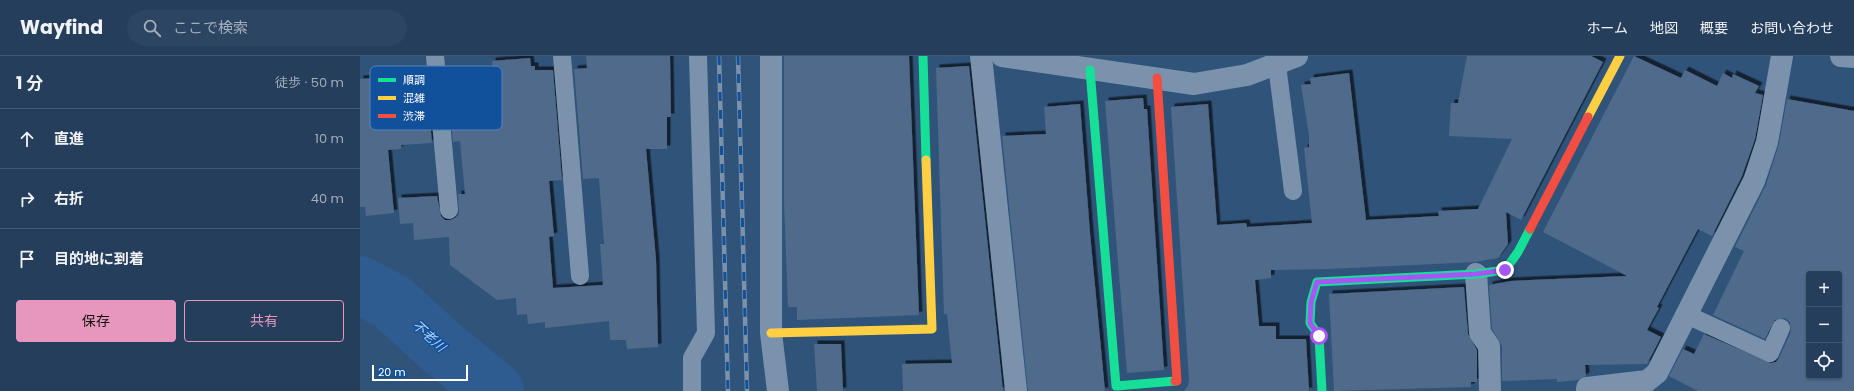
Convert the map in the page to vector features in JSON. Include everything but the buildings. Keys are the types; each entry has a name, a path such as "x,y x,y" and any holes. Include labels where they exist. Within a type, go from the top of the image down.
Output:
{"street":[{"path":"771,56 771,333 778,391"},
{"path":"771,333 932,329 923,56"},
{"path":"981,56 1016,391"},
{"path":"1002,56 1194,84 1247,75 1277,65 1297,56"},
{"path":"1322,391 1319,336 1310,323 1311,302 1317,282 1476,274 1505,270 1518,252 1620,56"},
{"path":"1587,388 1647,381 1657,373 1754,181 1767,142 1782,56"},
{"path":"1841,56 1854,57"},
{"path":"1090,70 1102,232 1116,386 1177,381 1157,78"},
{"path":"1476,274 1480,333 1489,346 1490,391"}],"lane":[{"path":"435,56 436,66"},
{"path":"562,56 580,276"},
{"path":"692,391 692,358 706,333 698,56"},
{"path":"1277,65 1293,191"},
{"path":"442,130 449,210"},
{"path":"1687,315 1770,353 1781,328"}],"waterway":[{"name":"不老川","path":"360,285 392,302 440,346 495,391"}],"railway":[{"path":"719,56 728,391"},
{"path":"738,56 747,391"}],"traffic: fast":[{"path":"923,56 926,160"},
{"path":"1090,70 1116,386 1175,381"},
{"path":"1322,391 1319,336 1310,323 1311,302 1317,282 1476,274 1505,270 1518,252 1530,229"}],"traffic: slow":[{"path":"1588,117 1620,56"},
{"path":"771,333 932,329 926,160"}],"traffic: jam":[{"path":"1157,78 1177,381 1175,381"},
{"path":"1530,229 1588,117"}],"route":[{"path":"1319,336 1310,323 1311,302 1317,282 1476,274 1505,270"}]}
